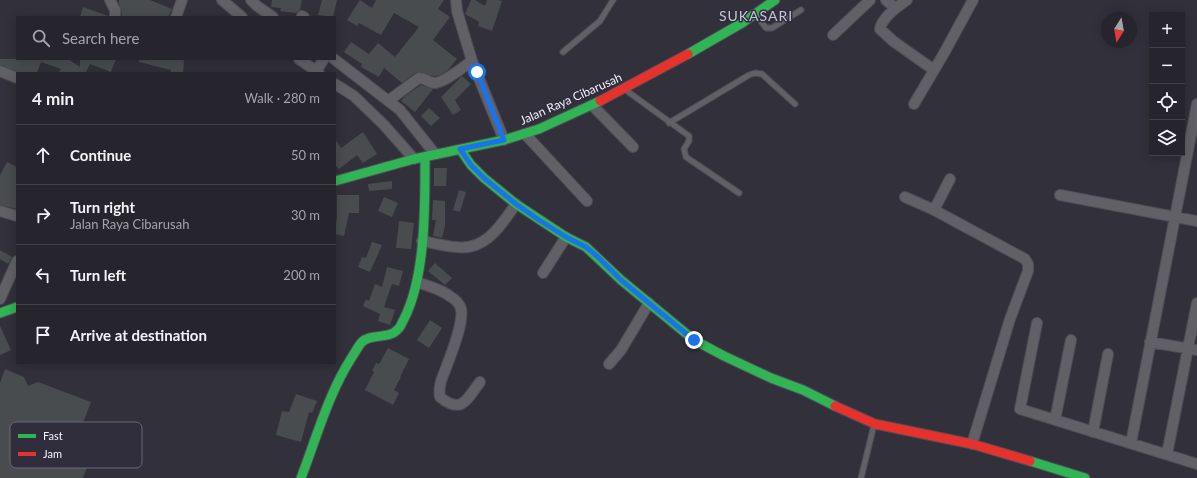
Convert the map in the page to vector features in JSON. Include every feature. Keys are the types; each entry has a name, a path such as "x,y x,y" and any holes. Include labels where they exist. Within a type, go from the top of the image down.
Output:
{"street":[{"path":"110,0 116,10 114,16"},
{"path":"176,16 182,0"},
{"path":"222,0 241,16"},
{"path":"251,0 256,6 271,16"},
{"path":"456,0 457,11 472,61 504,140"},
{"name":"Jalan Raya Cibarusah","path":"336,181 414,159 504,140 525,134 625,89 703,46 775,0"},
{"path":"833,35 870,0"},
{"path":"886,0 895,8"},
{"path":"906,0 895,8 881,25 880,29 893,41 934,70"},
{"path":"914,104 973,0"},
{"path":"300,60 318,72 324,60"},
{"path":"335,60 400,110 435,154"},
{"path":"388,100 419,78 423,78 429,82 440,82 472,61"},
{"path":"0,71 16,78"},
{"path":"336,85 354,96 384,125 414,159"},
{"path":"1130,443 1197,104"},
{"path":"592,105 634,147"},
{"path":"525,134 587,202"},
{"path":"460,149 471,165 480,174 516,204 566,237 586,247 621,280 694,340 724,356 771,378 803,390 834,406 875,424 972,444 1085,478"},
{"path":"302,478 323,417 346,366 361,343 366,339 389,335 398,330 409,309 417,282 422,241 425,196 425,157"},
{"path":"934,210 950,179"},
{"path":"1060,194 1197,221"},
{"path":"905,197 934,210 1025,259 1028,264 1028,271 1010,319 972,444"},
{"path":"422,241 463,248 485,242 500,228 516,204"},
{"path":"0,211 16,216"},
{"path":"543,273 566,237"},
{"path":"0,299 16,263"},
{"path":"417,282 443,292 451,297 461,309 454,345 440,383 440,397 454,406 461,405 471,395 480,382"},
{"path":"609,364 621,350 649,303"},
{"path":"1167,454 1192,349 1197,303"},
{"path":"0,313 16,307"},
{"path":"1037,323 1020,409 1197,464"},
{"path":"1055,420 1071,340"},
{"path":"1150,342 1192,349"},
{"path":"1093,432 1108,354"}],"lane":[{"path":"562,52 600,21 613,0"},
{"path":"755,14 766,28 772,28 800,10"},
{"path":"669,123 749,75 755,73 762,74 795,104"},
{"path":"625,89 669,123 689,136 689,141 684,149 686,157 739,193"},
{"path":"861,478 875,424"}],"building":[{"path":"119,0 150,0 172,9 168,16 122,16"},
{"path":"272,0 302,0 300,10 296,13 280,11 281,8 271,7"},
{"path":"322,0 337,0 333,16 318,15"},
{"path":"360,0 372,8 376,0 444,0 438,9 450,17 433,40 457,59 448,70 440,75 434,76 419,72 415,73 402,83 384,68 379,77 361,67 362,64 344,52 351,42 369,54 378,43 395,57 419,27 394,13 381,35 359,23 357,26 347,20"},
{"path":"471,0 475,0 485,6 487,0 502,1 492,31 478,26 479,22 465,14"},
{"path":"83,7 108,16 80,16"},
{"path":"0,59 70,60 80,67 80,60 116,60 111,72 90,64 86,72 59,72 61,69 41,62 37,72 18,72 0,65"},
{"path":"139,60 184,60 183,72 171,72 171,70 139,62"},
{"path":"462,76 471,84 455,100 461,110 453,115 441,97"},
{"path":"421,85 433,89 415,112 401,101 405,96"},
{"path":"429,108 440,118 431,126 421,116"},
{"path":"363,132 377,154 363,163 357,155 339,169 336,166 336,140 341,148"},
{"path":"7,162 16,166 16,209 0,205 0,175"},
{"path":"434,168 447,168 446,186 434,186"},
{"path":"392,181 392,189 369,191 368,184"},
{"path":"459,190 466,192 460,212 453,210"},
{"path":"337,195 359,195 359,213 349,213 344,236 336,234"},
{"path":"384,197 398,203 392,217 378,211"},
{"path":"433,200 445,201 445,226 442,238 433,236 436,220 432,220"},
{"path":"399,221 414,223 411,249 396,248"},
{"path":"372,242 382,245 370,272 358,267 362,257 366,258"},
{"path":"0,250 12,257 8,264 0,259"},
{"path":"435,263 452,278 445,285 428,271"},
{"path":"387,267 403,271 399,286 392,284 384,307 395,310 390,325 378,321 380,314 363,306 366,299 369,301 375,284 382,287"},
{"path":"430,320 442,328 429,348 417,340"},
{"path":"0,326 11,350 0,355"},
{"path":"388,348 409,359 394,390 399,393 393,405 365,390 374,372 372,371 376,363 379,364"},
{"path":"5,369 24,377 28,386 38,382 91,402 83,422 10,422 10,468 87,468 83,478 0,478 0,383"},
{"path":"296,394 317,401 312,413 309,412 301,442 276,435 282,411 289,412"}],"traffic: fast":[{"path":"688,54 742,23 775,0"},
{"path":"336,181 414,159 504,140 539,129 600,101"},
{"path":"460,149 471,165 484,178 516,204 566,237 586,247 621,280 694,340 724,356 771,378 803,390 835,406"},
{"path":"301,478 336,385 358,347 366,339 385,336 399,328 411,302 417,282 423,240 425,157"},
{"path":"0,313 16,307"},
{"path":"1030,461 1085,478"}],"traffic: jam":[{"path":"600,101 688,54"},
{"path":"835,406 875,424 972,444 1030,461"}],"district":[{"name":"SUKASARI","path":"756,16"}],"route":[{"path":"477,72 504,140 460,149 471,165 484,178 516,204 566,237 586,247 621,280 694,340"}]}
